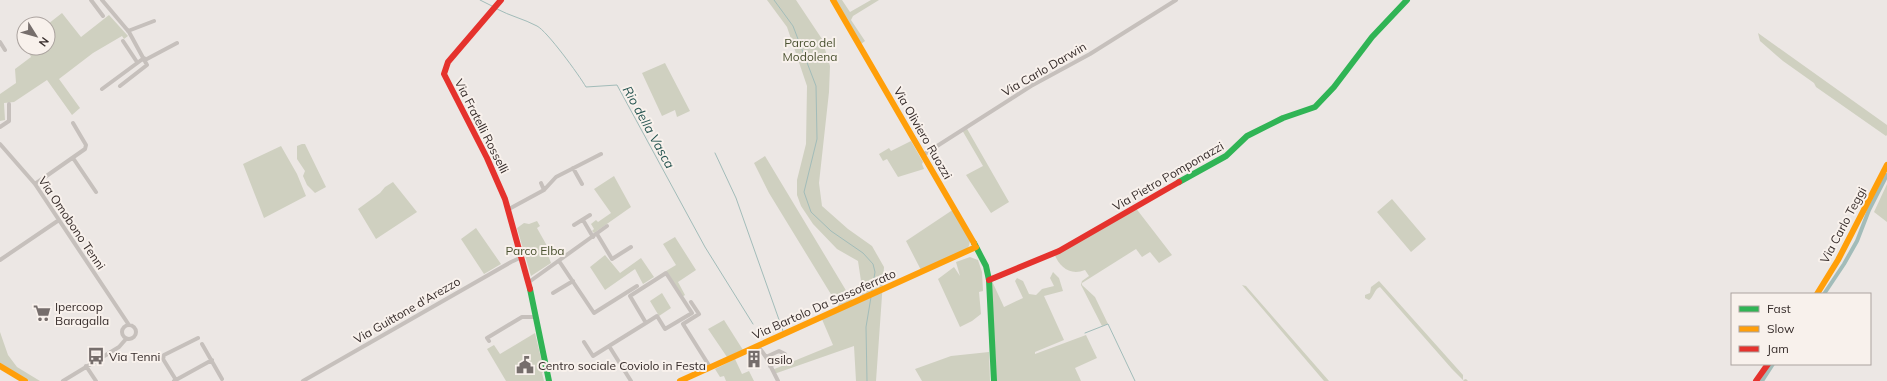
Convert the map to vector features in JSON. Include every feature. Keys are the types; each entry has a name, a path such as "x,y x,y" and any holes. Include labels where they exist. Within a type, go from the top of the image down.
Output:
{"street":[{"path":"91,0 103,16"},
{"path":"102,0 128,31 147,65 120,86"},
{"name":"Via Fratelli Rosselli","path":"501,0 448,62 444,74 490,165 509,209 529,282 549,381"},
{"name":"Via Oliviero Ruozzi","path":"833,0 986,266 989,280 994,381"},
{"name":"Via Carlo Darwin","path":"923,155 1031,86 1090,54 1176,0"},
{"name":"Via Pietro Pomponazzi","path":"989,280 1059,251 1226,156 1247,136 1283,118 1315,106 1334,87 1372,37 1406,0"},
{"path":"128,31 154,21"},
{"path":"123,41 137,62"},
{"path":"0,42 6,50"},
{"path":"102,88 137,62 177,43"},
{"path":"0,127 9,121 9,104"},
{"path":"35,184 73,158 86,147 73,123"},
{"name":"Via Omobono Tenni","path":"0,144 1,150 35,184 122,317 129,325"},
{"path":"509,209 544,190 556,177 601,154"},
{"path":"73,158 96,192"},
{"name":"Via Carlo Teggi","path":"1818,293 1838,260 1887,165"},
{"path":"573,168 582,184"},
{"path":"540,183 544,190"},
{"path":"574,224 590,215"},
{"path":"0,260 59,220"},
{"path":"583,220 612,259 631,247"},
{"path":"529,282 607,226"},
{"name":"Via Bartolo Da Sassoferrato","path":"682,380 976,247"},
{"name":"Via Guittone d'Arezzo","path":"304,381 510,262 522,257"},
{"path":"559,261 594,313 637,286"},
{"path":"584,342 593,356 646,323 657,316 665,329 692,313 666,273 630,296 646,323"},
{"path":"553,293 573,281"},
{"path":"691,302 698,314 683,324 710,367"},
{"name":"Via Omobono Tenni","path":"122,317 124,327 122,333 125,338"},
{"path":"489,341 487,338 522,317 536,317"},
{"path":"62,381 118,347 125,338 131,339 135,334 135,329 129,325 124,327"},
{"path":"198,338 164,355 163,359 175,380 212,360"},
{"path":"202,344 222,379"},
{"path":"609,346 631,381"},
{"path":"758,346 766,357 778,381"},
{"path":"766,357 778,351 785,354 784,359 770,366"},
{"path":"1756,381 1767,365"},
{"path":"0,366 25,381"},
{"path":"86,366 96,381"},
{"path":"66,381 70,376"}],"green space":[{"name":"Parco del Modolena","path":"767,0 796,0 822,39 830,66 829,92 819,183 822,206 848,229 872,246 884,267 876,381 856,381 854,346 774,374 772,370 833,345 821,317 840,309 769,193 754,163 765,156 853,302 860,300 861,281 858,261 837,249 813,224 801,206 797,195 797,180 806,144 807,86 787,27"},
{"path":"835,0 842,0 850,12 871,0 879,0 853,16 851,20 865,41 861,44"},
{"path":"62,13 81,37 109,15 128,36 124,39 122,36 93,53 59,79 80,108 72,115 47,80 14,102 4,103 5,120 0,121 0,94 16,83 15,69 31,56 56,56 56,18"},
{"path":"1758,33 1887,125 1887,135 1886,136 1816,87 1814,83 1783,61 1760,41"},
{"path":"665,63 690,111 677,117 675,110 662,116 642,73"},
{"path":"966,127 1009,202 991,213 966,175 983,166 962,130"},
{"path":"911,141 923,162 922,164 924,169 898,177 887,159 883,161 879,154 889,148 891,151"},
{"path":"305,144 326,187 315,193 307,185 303,176 305,171 297,159 297,146"},
{"path":"281,146 297,174 306,196 264,218 243,164"},
{"name":"Parco Elba","path":"614,176 631,207 594,233 592,231 594,229 591,224 596,220 598,222 611,213 594,189"},
{"path":"393,182 417,212 376,239 358,209"},
{"path":"1887,184 1887,222 1874,212"},
{"path":"1392,199 1426,239 1411,252 1377,212"},
{"path":"1135,207 1172,255 1159,263 1150,252 1142,257 1136,249 1082,283 1082,285 1095,297 1108,324 1102,326 1081,285 1082,281 1089,276 1085,270 1075,272 1066,269 1056,258 1054,253"},
{"path":"954,209 970,241 969,246 964,253 922,272 906,241"},
{"name":"Parco Elba","path":"537,221 540,226 537,228 551,253 548,255 551,263 531,276 517,228 524,223 529,224"},
{"path":"476,228 501,264 484,274 461,239"},
{"path":"675,237 696,270 678,282 685,295 682,297 666,271 676,265 663,244"},
{"path":"605,255 620,273 641,258 654,277 643,284 635,269 605,290 590,267"},
{"path":"970,257 978,260 982,272 983,291 979,292 981,314 972,321 960,327 938,279 954,267 960,276 956,262"},
{"path":"1053,272 1059,278 1063,291 1044,296 1064,340 1035,352 1035,354 1086,335 1097,358 1075,368 1081,381 994,381 993,370 996,369 991,279 1004,307 1023,298 1015,281 1017,278 1023,281 1029,294 1036,295 1042,289 1054,286 1050,278"},
{"path":"1379,281 1463,375 1463,380 1380,287 1376,289 1369,300 1365,298 1365,295 1370,293 1371,287"},
{"path":"1242,285 1246,286 1329,381 1324,381"},
{"path":"662,293 671,308 659,316 650,301"},
{"path":"724,320 743,350 727,357 708,329"},
{"path":"0,332 8,355 17,367 40,381 29,381 0,363"},
{"path":"535,333 544,371 542,373 544,381 506,381 487,349 494,345 500,354"},
{"path":"989,352 990,381 922,381 915,369 951,356"},
{"path":"735,359 742,374 749,371 754,381 726,381 724,376 720,377 715,369"}],"waterway":[{"name":"Rio della Vasca","path":"480,0 492,6"},
{"path":"774,0 793,26 816,86 817,139 804,192 811,212 831,231 863,253 873,264 875,272 872,290"},
{"name":"Rio della Vasca","path":"497,9 537,26 542,30 563,54 586,87 617,85 705,247 753,324"},
{"path":"715,153 736,198 783,331"},
{"path":"1825,293 1857,241 1869,210 1887,175"},
{"path":"867,381 866,327 871,297"},
{"path":"1085,333 1108,324 1135,381"},
{"path":"1762,381 1772,365"}],"traffic: fast":[{"path":"1179,182 1226,156 1247,136 1283,118 1315,107 1334,87 1372,37 1407,0"},
{"path":"974,243 986,266 989,280 994,381"},
{"path":"530,289 549,381"}],"traffic: slow":[{"path":"833,0 974,243"},
{"path":"1818,293 1838,260 1887,165"},
{"path":"680,381 976,247"},
{"path":"0,366 25,381"}],"traffic: jam":[{"path":"501,0 448,62 444,74 487,158 505,199 530,289"},
{"path":"989,280 1059,251 1179,182"},
{"path":"1756,381 1767,365"}],"place":[{"name":"Ipercoop Baragalla","path":"42,313"},
{"name":"Via Tenni","path":"96,356"},
{"name":"asilo","path":"754,359"},
{"name":"Centro sociale Coviolo in Festa","path":"525,365"}]}
